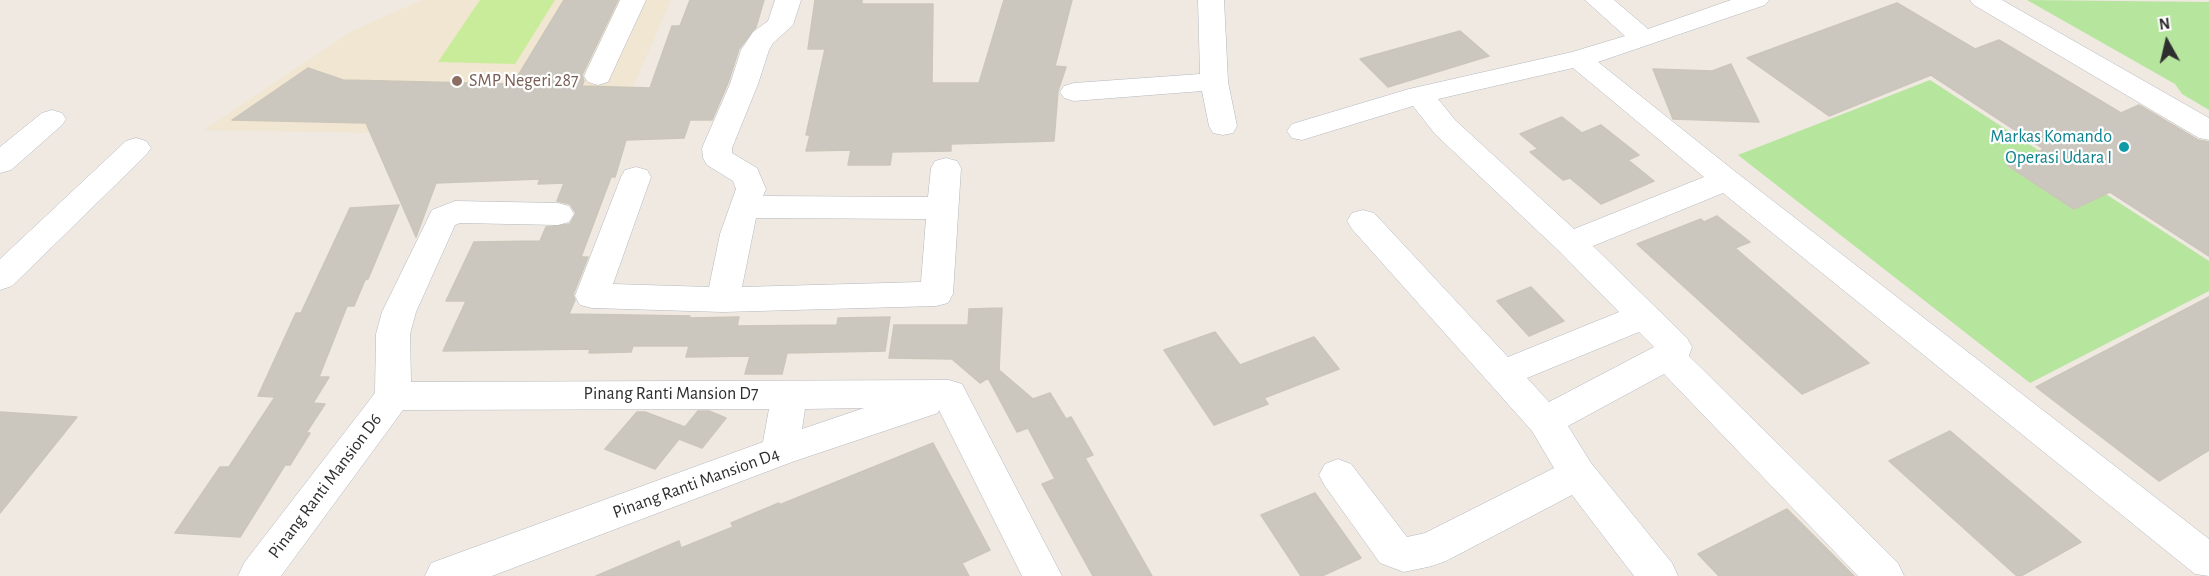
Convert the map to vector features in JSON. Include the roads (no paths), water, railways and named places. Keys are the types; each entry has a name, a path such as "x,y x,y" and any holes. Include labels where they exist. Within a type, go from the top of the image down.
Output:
{"street":[{"path":"598,76 633,0"},
{"path":"723,300 736,234 751,189 746,175 718,158 717,148 744,84 755,50 762,38 780,25 788,0"},
{"path":"1211,0 1214,82 1223,126"},
{"path":"1598,0 1644,39"},
{"path":"1302,131 1419,95 1578,59 1756,0"},
{"path":"1983,0 2209,131"},
{"path":"1578,59 1726,180 2209,562"},
{"path":"1074,92 1214,82"},
{"path":"1419,95 1445,127 1570,243 1675,347 1674,352 1668,356 1545,421"},
{"path":"0,164 52,118"},
{"path":"0,278 136,148"},
{"path":"636,177 592,296 723,300 936,294 946,168"},
{"path":"1570,243 1726,180"},
{"path":"744,207 942,208"},
{"path":"393,396 393,334 404,302 443,218 456,212 558,214"},
{"path":"1362,220 1545,421 1578,474 1658,576"},
{"path":"1503,373 1599,336 1644,315"},
{"path":"1668,356 1884,576"},
{"path":"780,451 790,394"},
{"path":"949,394 1042,576"},
{"name":"Pinang Ranti Mansion D7","path":"393,396 949,394"},
{"name":"Pinang Ranti Mansion D4","path":"458,574 513,564 780,451 949,394"},
{"name":"Pinang Ranti Mansion D6","path":"258,576 393,396"},
{"path":"1338,475 1394,552 1404,555 1432,549 1578,474"}],"place":[{"name":"SMP Negeri 287","path":"457,81"},
{"name":"Markas Komando Operasi Udara I","path":"2124,147"}]}
